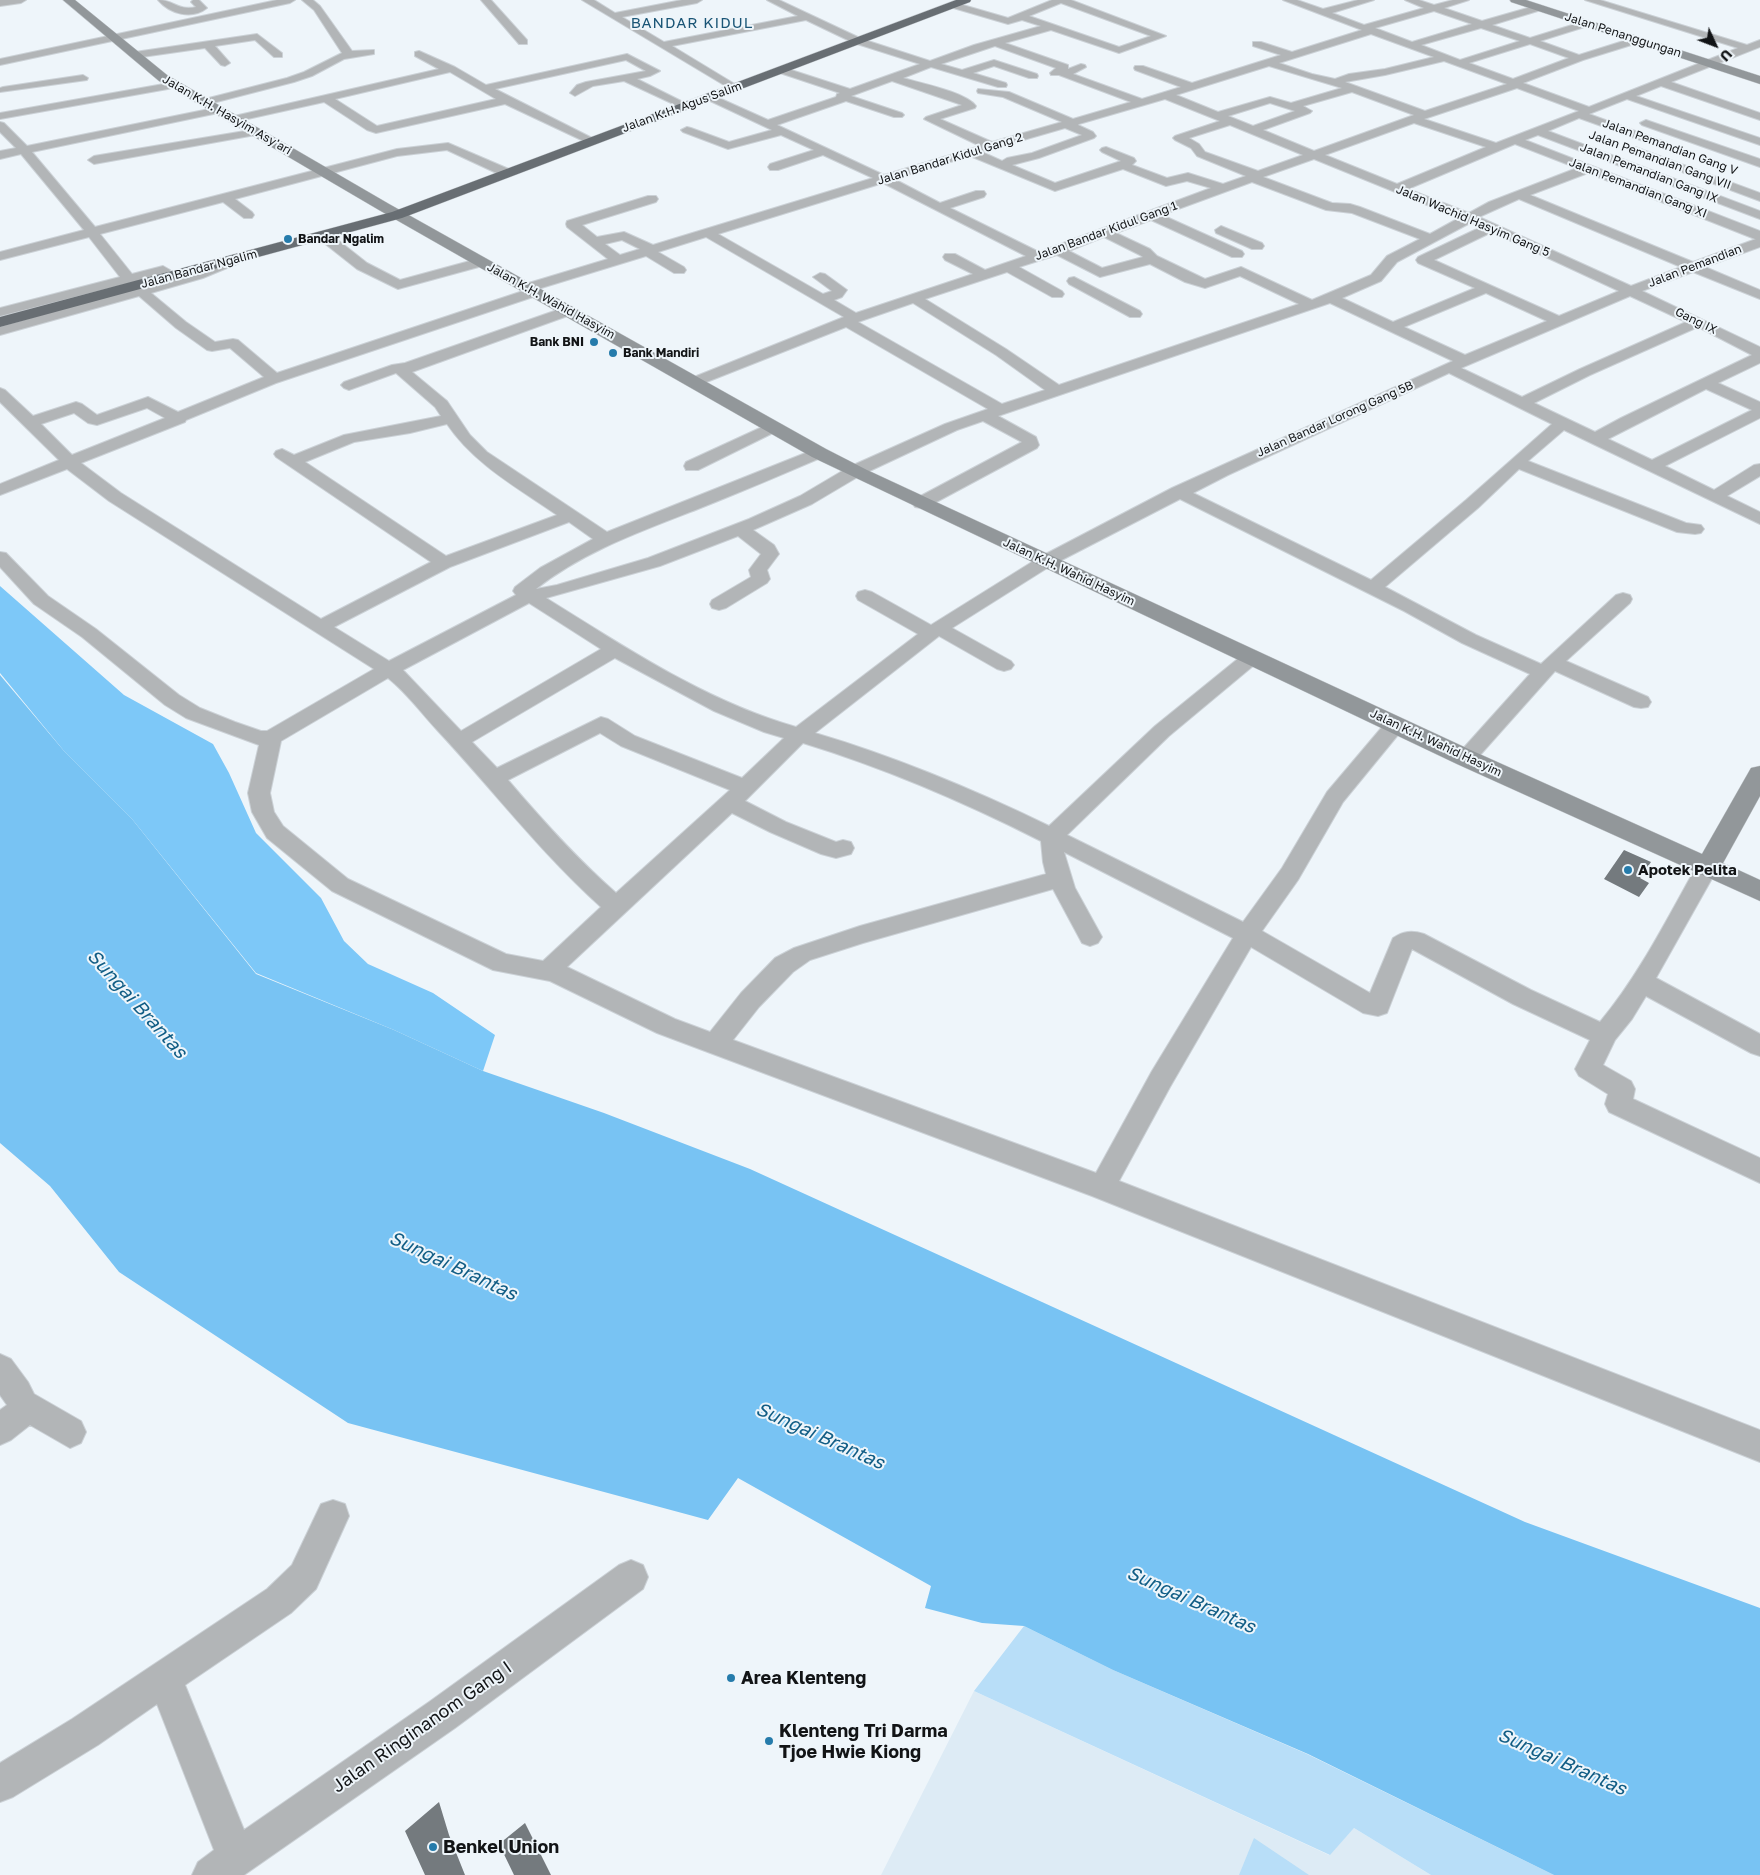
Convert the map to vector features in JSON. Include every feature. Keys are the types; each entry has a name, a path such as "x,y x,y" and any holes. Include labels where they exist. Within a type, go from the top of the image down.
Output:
{"highway":[{"name":"Jalan K.H. Agus Salim","path":"397,215 966,0"},
{"name":"Jalan Bandar Ngalim","path":"0,322 397,215"}],"main road":[{"name":"Jalan K.H. Hasyim Asy'ari","path":"68,0 155,73 325,171 397,215"},
{"name":"Jalan Penanggungan","path":"1515,0 1760,80"},
{"name":"Jalan K.H. Wahid Hasyim","path":"397,215 855,472 1466,758 1760,891"},
{"path":"1708,866 1760,774"}],"street":[{"path":"0,3 21,0"},
{"path":"163,0 178,12 197,6 206,18"},
{"path":"246,0 264,15"},
{"path":"0,62 254,8 272,2 290,0"},
{"path":"308,0 317,8 347,51 347,55"},
{"path":"486,0 523,42"},
{"path":"587,0 734,88"},
{"path":"613,16 697,0"},
{"path":"772,0 858,40 963,73 1090,134 1090,136 1035,156 1011,161 1003,166"},
{"path":"1008,21 1061,0 1161,36 1118,50 1021,17"},
{"name":"Jalan Pemandian Gang V","path":"1291,0 1412,44 1444,58 1517,83 1585,113 1673,148"},
{"path":"1324,12 1369,0"},
{"path":"1410,0 1579,58"},
{"name":"Jalan Bandar Kidul Gang 2","path":"0,490 275,379 617,259 1166,95 1464,0"},
{"path":"1412,44 1483,24 1553,0"},
{"path":"1590,0 1746,48"},
{"path":"953,5 1038,30"},
{"path":"1659,21 1683,16"},
{"path":"663,45 807,17"},
{"path":"1459,63 1588,24"},
{"path":"768,124 890,77 983,46 1050,27"},
{"path":"135,55 257,37 278,55"},
{"name":"Jalan Bandar Kidul Gang 1","path":"694,382 851,319 1106,233 1254,176 1517,83 1579,58 1637,40"},
{"path":"997,43 1064,67 1060,73"},
{"path":"207,44 225,63"},
{"path":"1257,44 1292,56"},
{"path":"1397,189 1496,147 1760,44"},
{"path":"1392,60 1426,51"},
{"path":"205,102 302,77 318,70 328,62 347,55 370,52"},
{"path":"419,54 448,69 454,70 506,100 590,141"},
{"path":"485,88 627,57 655,71 628,79 588,84 580,87 575,93"},
{"path":"1335,82 1349,77 1393,70 1444,58"},
{"path":"1270,63 1310,77 1335,82 1496,147"},
{"path":"963,73 994,64 1033,76"},
{"path":"956,98 981,91 1018,86 1080,68"},
{"path":"1139,68 1187,88"},
{"path":"234,119 448,69"},
{"path":"781,70 822,83 846,95 898,115"},
{"path":"1060,73 1141,102"},
{"path":"890,77 956,98 971,106 930,119 992,146"},
{"path":"1,107 83,78"},
{"path":"822,83 838,78"},
{"path":"1149,78 1187,88"},
{"path":"628,79 686,106"},
{"path":"880,81 911,92"},
{"path":"1663,83 1760,117"},
{"path":"1,107 175,85"},
{"path":"1292,106 1352,89"},
{"name":"Jalan Wachid Hasyim Gang 5","path":"1166,95 1471,218 1630,291"},
{"path":"710,96 1036,256"},
{"path":"1627,96 1760,142"},
{"path":"324,97 370,128 376,130 506,100"},
{"path":"1218,116 1270,100 1305,112 1253,130"},
{"path":"1601,106 1619,113"},
{"path":"1,107 24,150 128,278"},
{"path":"0,155 219,110"},
{"path":"1637,119 1760,163"},
{"path":"1231,121 1179,138 1195,146 1201,154 1330,207 1356,210 1429,238"},
{"name":"Jalan Pemandian Gang VII","path":"1560,123 1578,130"},
{"path":"687,130 728,146 782,131"},
{"name":"Jalan Pemandian Gang IX","path":"1539,131 1760,215"},
{"path":"94,160 257,132"},
{"name":"Jalan Pemandian Gang XI","path":"1515,140 1589,168 1757,241"},
{"path":"0,256 92,232 185,213 226,198 398,153 448,146 507,173"},
{"name":"Jalan Pemandian Gang VII","path":"1624,147 1760,197"},
{"path":"971,152 1055,187 1130,161 1106,150"},
{"path":"774,167 823,151"},
{"path":"1123,165 1166,182 1188,177 1222,188"},
{"path":"0,557 41,600 89,633 172,700 193,713 228,727 260,738 271,738 388,670 528,596 560,590 626,571 740,529 806,500 855,472 923,439 1001,410 1332,298 1376,278 1387,262 1429,238 1471,218 1477,213 1589,168"},
{"path":"939,207 980,194"},
{"path":"1520,195 1760,296"},
{"path":"226,198 248,215"},
{"path":"617,259 572,224 652,199"},
{"path":"1171,207 1188,215"},
{"path":"1657,208 1757,241"},
{"path":"1152,215 1238,254"},
{"path":"1205,223 1256,246"},
{"path":"1492,227 1423,260 1560,321"},
{"path":"708,233 822,299 851,319 1001,410"},
{"path":"1106,233 1145,252 1152,259 1203,284 1241,271 1311,305"},
{"path":"324,236 362,266 398,285 481,262"},
{"path":"594,242 624,236 650,250 679,270"},
{"name":"Jalan Pemandian","path":"1630,291 1757,241"},
{"path":"1058,250 1100,273"},
{"path":"950,256 983,274"},
{"path":"1007,266 1053,291 1074,281 1152,259"},
{"path":"0,312 187,264 234,260"},
{"path":"0,331 86,314 142,292 205,273 234,260"},
{"path":"820,277 840,290 837,294 822,299"},
{"path":"1074,281 1135,314"},
{"path":"1392,327 1487,288"},
{"name":"Jalan Bandar Lorong Gang 5B","path":"555,972 553,965 556,961 737,795 798,736 934,631 1046,561 1178,492 1458,364 1630,291"},
{"name":"Gang IX","path":"1630,291 1698,322 1760,355"},
{"path":"142,292 181,326 212,347 233,343 275,379"},
{"path":"914,298 1001,352 1057,391"},
{"path":"1332,298 1392,327 1522,403 1760,519"},
{"path":"361,385 399,368 407,368 568,311"},
{"path":"1522,403 1585,372 1698,322"},
{"path":"1595,439 1627,421 1760,355"},
{"path":"407,368 403,372 441,404 464,438 481,455 572,515 601,541 626,571"},
{"path":"1706,383 1760,408"},
{"path":"1,395 70,462 115,497 388,670 407,685 494,778 576,871 616,906"},
{"path":"29,423 76,407 92,419 98,420 148,402 179,419"},
{"path":"1652,466 1760,412"},
{"path":"921,503 1031,445 1030,440 985,416"},
{"path":"444,563 287,458 350,438 410,428 452,418"},
{"path":"1373,588 1563,423"},
{"path":"692,466 773,427"},
{"path":"819,453 707,500 601,541 546,572 522,591 636,663 721,706 771,727 798,736 838,745 875,758 994,808 1246,936 1376,1007 1401,944 1407,940 1416,940 1522,997 1605,1034"},
{"path":"1519,463 1683,528 1695,529"},
{"path":"1714,497 1760,469"},
{"path":"1178,492 1373,588 1469,639 1641,702"},
{"path":"320,627 444,563 572,515"},
{"path":"718,604 761,579 758,570 770,554 768,549 740,529"},
{"path":"865,596 1004,665"},
{"path":"1466,758 1548,667 1623,599"},
{"path":"459,741 616,649"},
{"path":"1090,937 1060,879 1051,853 1052,836 1162,731 1252,657"},
{"path":"494,778 602,724 628,741 701,769 737,795 829,848 836,850 843,848"},
{"path":"1102,1187 1161,1079 1246,936 1290,874 1335,797 1396,725"},
{"path":"271,738 259,793 264,812 275,832 340,885 502,963 555,972 666,1026 1102,1187 1760,1446"},
{"path":"1708,866 1642,982 1623,1012 1605,1034 1588,1069 1622,1089 1618,1104 1760,1171"},
{"path":"715,1044 750,1000 784,965 802,954 860,935 1060,879"},
{"path":"1642,982 1760,1046"},
{"path":"0,1370 17,1393 24,1408"},
{"path":"0,1429 20,1414 24,1408"},
{"path":"24,1408 32,1410 70,1432"},
{"path":"0,1784 85,1732 279,1602 296,1586 312,1564 333,1516"},
{"name":"Jalan Ringinanom Gang I","path":"223,1866 442,1715 631,1577"},
{"path":"165,1679 223,1866"}],"shaded area":[{"path":"0,586 124,695 213,744 229,773 256,833 321,898 344,941 368,964 433,993 495,1035 483,1071 394,1030 256,973 132,819 64,751 0,673"},
{"path":"1024,1626 1113,1670 1307,1754 1554,1875 1431,1875 1354,1828 1330,1855 974,1691"},
{"path":"974,1691 1329,1855 1354,1828 1431,1875 881,1875"},
{"path":"1254,1838 1309,1875 1239,1875"}],"water":[{"name":"Sungai Brantas","path":"0,675 64,751 132,819 256,974 394,1030 483,1071 604,1113 750,1169 1525,1522 1760,1608 1760,1875 1554,1875 1308,1754 1113,1670 1024,1626 982,1623 925,1608 931,1586 738,1478 708,1520 348,1423 119,1272 50,1186 0,1143"}],"building":[{"name":"Apotek Pelita","path":"1624,850 1651,862 1640,878 1649,883 1639,897 1604,879"},
{"name":"Benkel Union","path":"439,1802 449,1835 465,1875 425,1875 405,1831"},
{"path":"525,1823 551,1875 514,1875 499,1844"}],"place":[{"name":"Bandar Ngalim","path":"288,239"},
{"name":"Bank BNI","path":"594,342"},
{"name":"Bank Mandiri","path":"613,353"},
{"name":"Apotek Pelita","path":"1628,870"},
{"name":"Area Klenteng","path":"731,1678"},
{"name":"Klenteng Tri Darma Tjoe Hwie Kiong","path":"769,1741"},
{"name":"Benkel Union","path":"433,1847"}],"district":[{"name":"BANDAR KIDUL","path":"692,23"}]}
